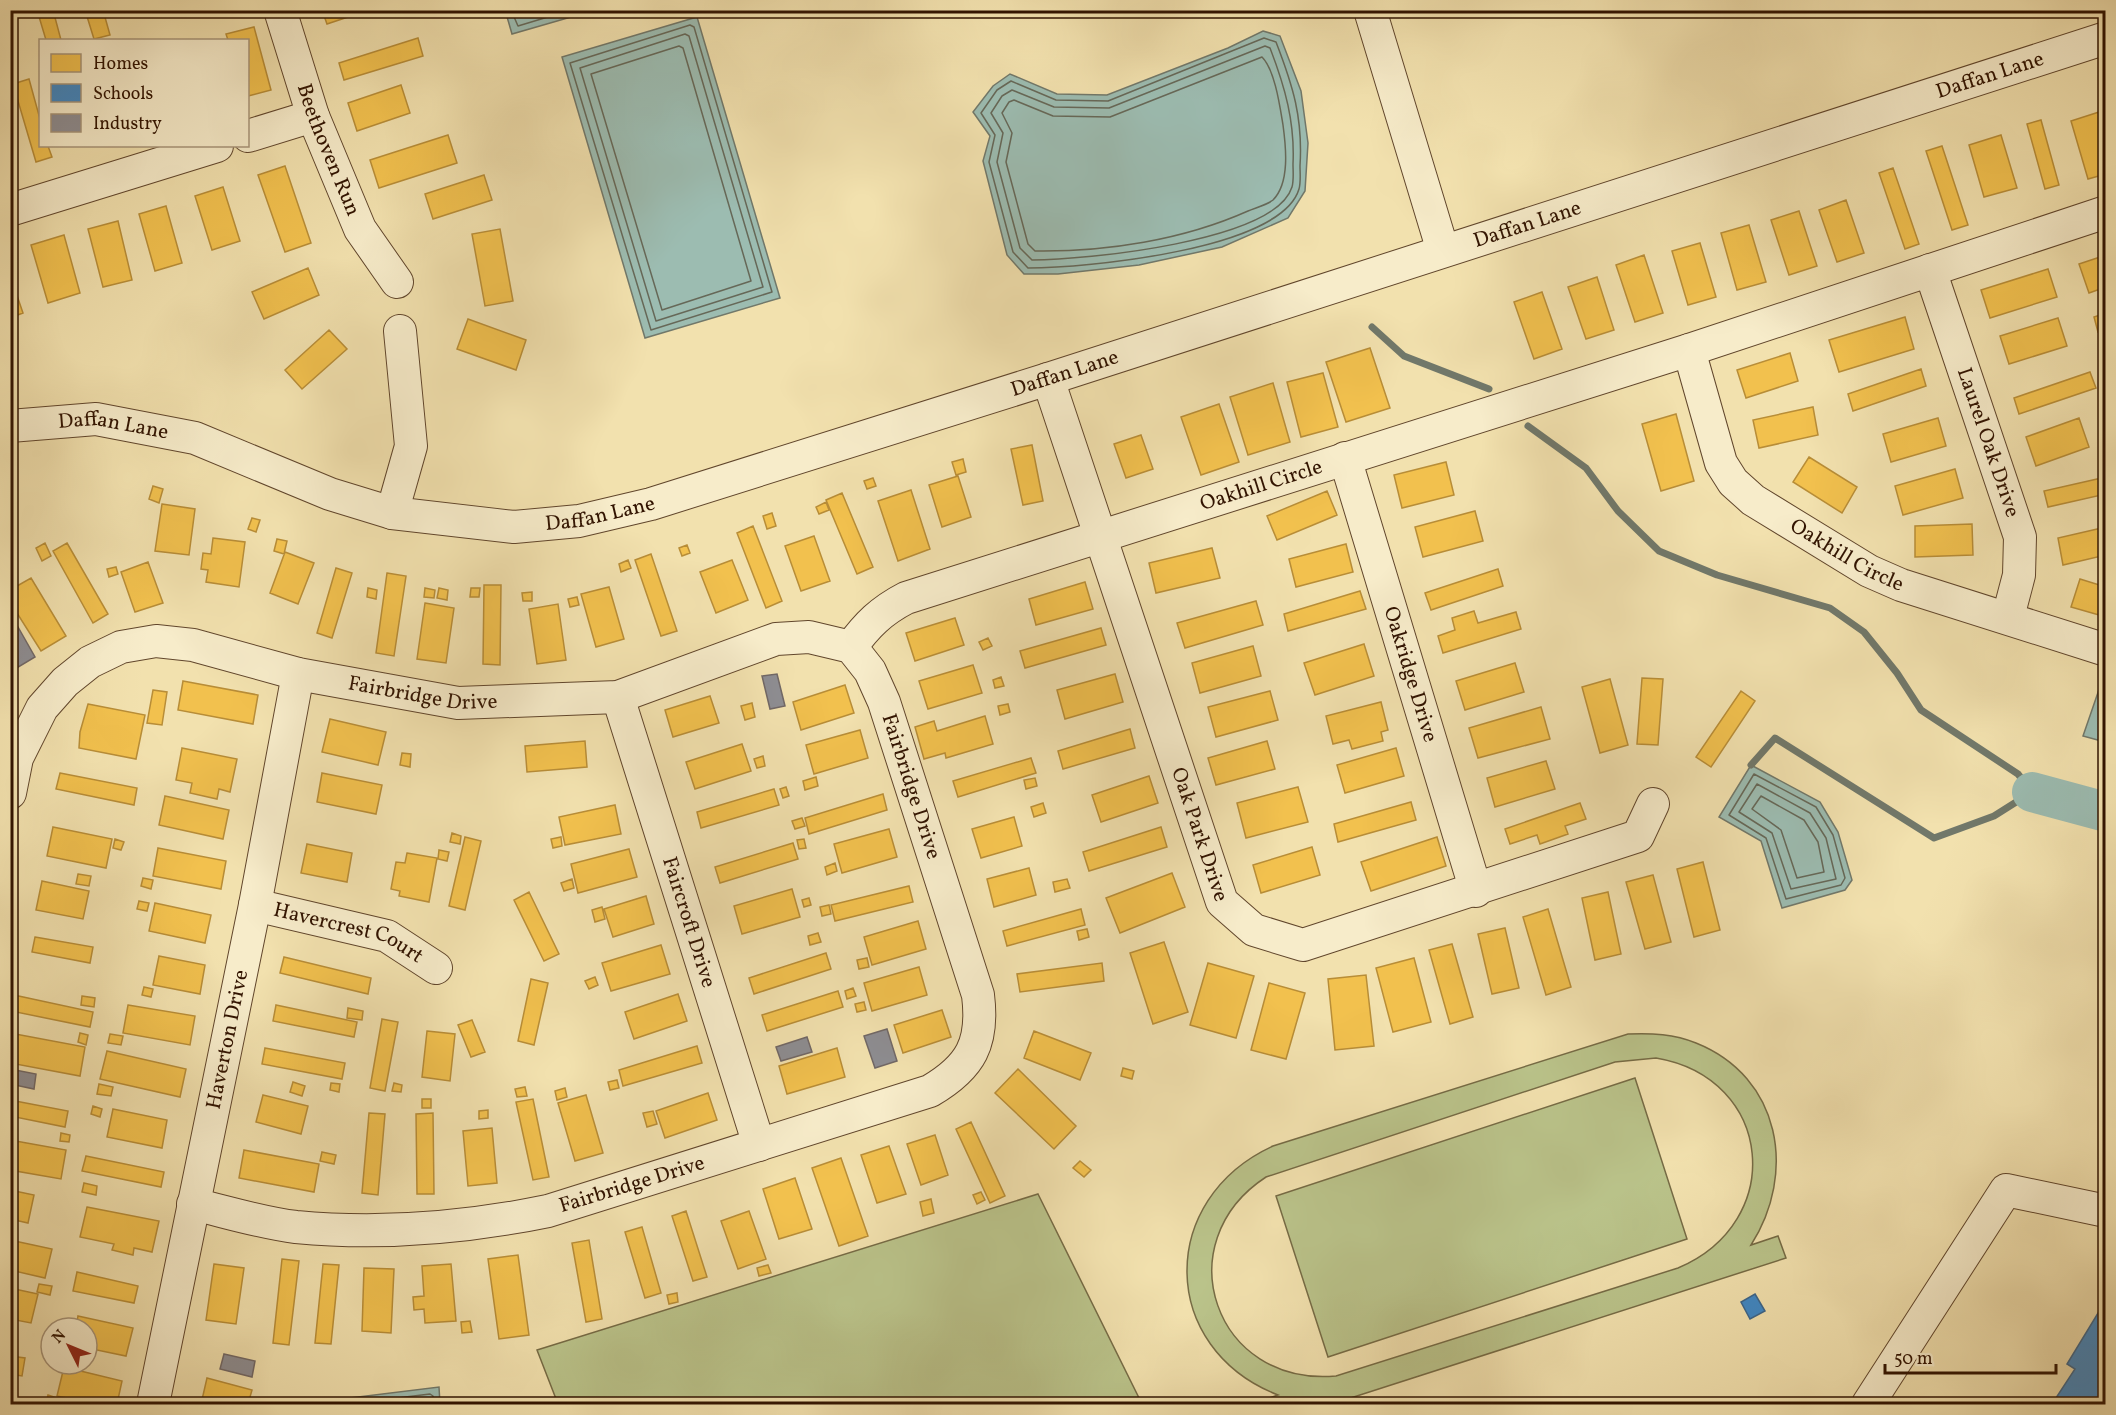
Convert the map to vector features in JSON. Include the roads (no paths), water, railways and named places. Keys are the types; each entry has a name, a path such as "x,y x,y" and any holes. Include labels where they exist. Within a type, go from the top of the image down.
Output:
{"street":[{"name":"Beethoven Run","path":"280,10 313,116 360,229 397,282"},
{"path":"1370,10 1443,251"},
{"name":"Daffan Lane","path":"10,426 96,419 195,438 330,494 392,513 514,527 579,521 651,504 1048,379 2106,38"},
{"path":"249,136 313,116"},
{"path":"10,210 214,147"},
{"name":"Oakhill Circle","path":"851,647 867,625 882,611 906,598 1689,350 2106,212"},
{"name":"Laurel Oak Drive","path":"1930,270 2020,537 2019,575 2008,617"},
{"path":"392,513 411,446 400,331"},
{"name":"Oakhill Circle","path":"1689,350 1721,464 1733,482 1753,500 1869,571 1901,585 2008,617 2106,650"},
{"name":"Oak Park Drive","path":"1048,379 1222,902 1254,930 1303,945 1476,891 1638,836 1653,804"},
{"name":"Oakridge Drive","path":"1345,458 1476,891"},
{"name":"Fairbridge Drive","path":"10,793 14,757 42,708 65,682 90,662 122,646 156,641 194,645 298,674 458,703 618,697 776,639 810,637 851,647 870,671 884,702 978,995 981,1018 978,1039 969,1060 950,1080 930,1091 548,1211 484,1225 362,1230 294,1227 193,1204"},
{"name":"Haverton Drive","path":"153,1404 255,905 298,674"},
{"name":"Faircroft Drive","path":"618,697 759,1145"},
{"name":"Havercrest Court","path":"255,905 387,936 436,968"},
{"path":"1868,1404 2007,1190 2106,1211"}],"water":[{"path":"505,10 592,10 592,11 512,34"},
{"path":"697,17 780,298 645,338 562,57"},
{"path":"1263,31 1280,36 1301,91 1308,143 1305,191 1288,218 1222,247 1139,265 1058,274 1024,274 1007,255 983,161 990,136 973,112 993,86 1010,74 1057,94 1107,95 1228,48"},
{"path":"2104,675 2106,676 2105,742 2083,736"},
{"path":"1751,765 1820,802 1838,832 1852,880 1845,890 1782,908 1761,841 1719,817"},
{"path":"439,1387 440,1404 301,1404"}],"waterway":[{"path":"1372,327 1404,356 1489,389"},
{"path":"1528,426 1586,468 1618,511 1659,551 1717,575 1830,608 1864,632 1897,673 1921,710 2018,774 2032,792 1994,816 1934,838 1775,738 1751,765"},
{"path":"2032,792 2106,812"}]}
